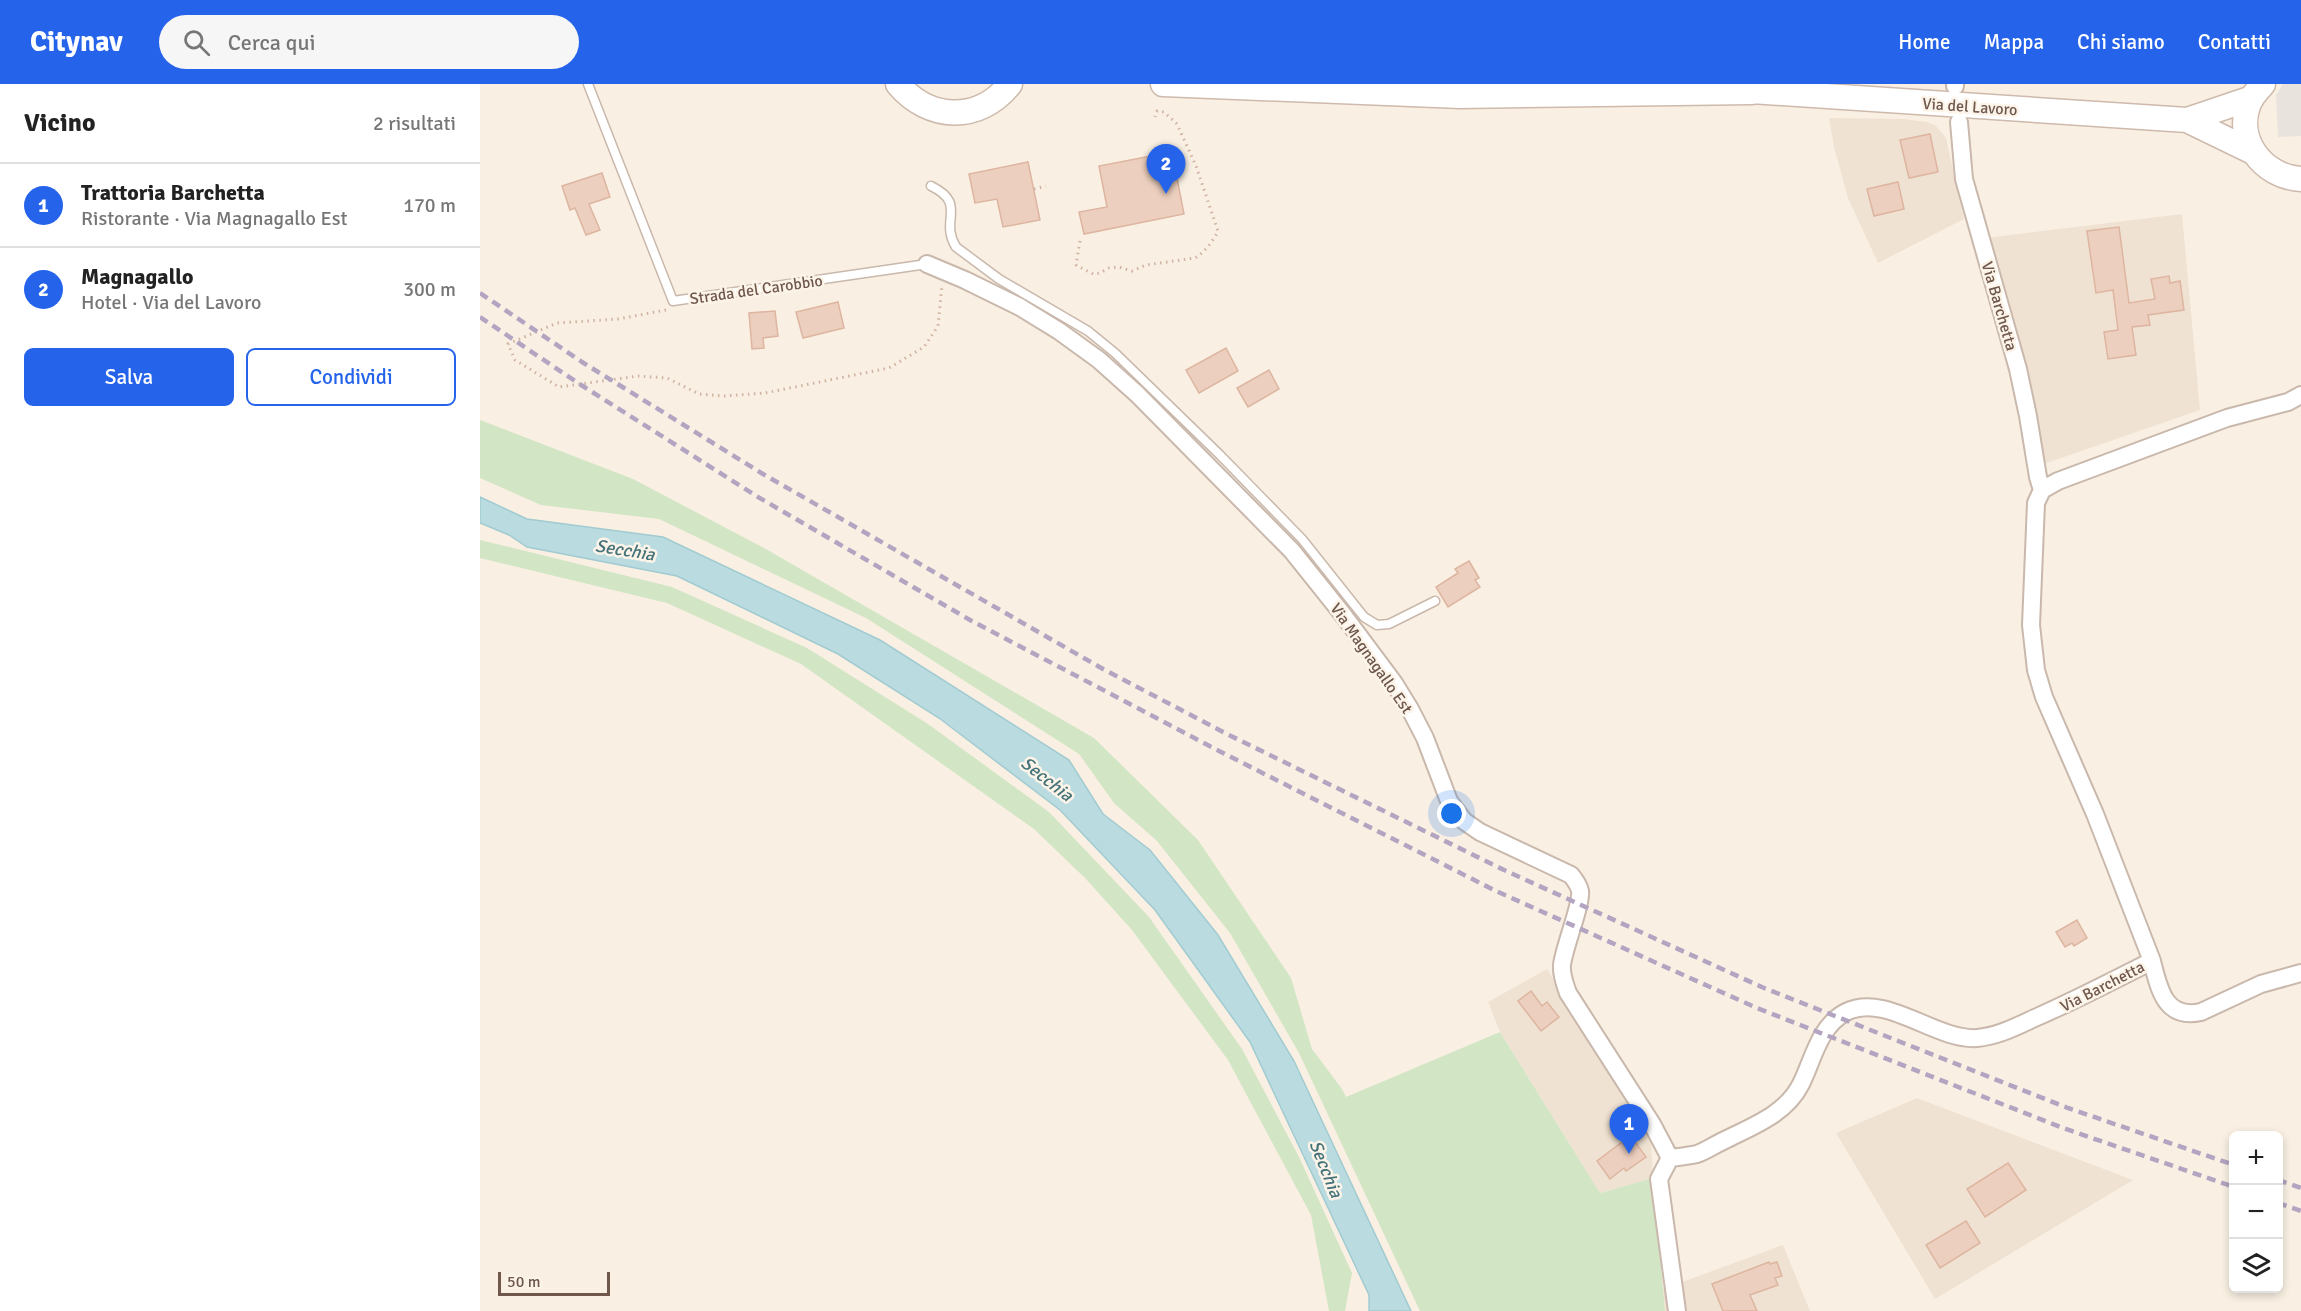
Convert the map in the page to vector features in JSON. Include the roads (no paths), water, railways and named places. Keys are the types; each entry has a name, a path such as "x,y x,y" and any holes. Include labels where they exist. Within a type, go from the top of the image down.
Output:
{"main road":[{"path":"898,84 906,93 925,106 949,112 963,112 982,106 1014,85"},
{"name":"Via del Lavoro","path":"1163,84 1460,96 1752,92"},
{"name":"Via del Lavoro","path":"1695,84 1752,92 2187,120 2253,152"},
{"name":"Via del Lavoro","path":"2187,120 2257,91"},
{"name":"Via del Lavoro","path":"2257,91 2247,111 2245,125 2247,139 2253,152 2269,169 2280,175 2301,179"}],"street":[{"name":"Via Barchetta","path":"1670,1158 1698,1154 1770,1117 1782,1108 1800,1085 1815,1048 1834,1020 1847,1011 1874,1008 1964,1038 1980,1038 1999,1034 2078,999 2152,961 2095,814 2044,697 2036,670 2032,646 2033,591 2036,503 2042,490 2018,369 1964,178 1959,122"},
{"name":"Via Magnagallo Est","path":"927,264 1020,307 1059,331 1099,360 1137,394 1292,551 1344,616 1394,683 1410,709 1425,738 1449,801 1464,821 1480,832 1571,875 1580,890 1580,896 1567,937 1561,966 1562,975 1573,1001 1652,1124 1670,1158"},
{"path":"2042,490 2058,481 2227,418 2288,402 2301,395"},
{"path":"2152,961 2162,992 2170,1006 2182,1014 2201,1012 2268,981 2301,973"},
{"path":"1670,1158 1659,1179 1677,1311"}],"lane":[{"name":"Strada del Carobbio","path":"588,84 673,301 927,264"},
{"path":"931,186 949,198 951,240 956,247 999,279 1088,331 1115,353 1302,539 1365,617 1377,625 1389,624 1435,601"}],"water":[{"name":"Secchia","path":"480,497 527,519 663,537 880,640 1069,760 1103,814 1150,850 1218,935 1294,1061 1411,1311 1369,1311 1369,1295 1250,1042 1155,910 1060,810 939,718 838,654 677,576 527,547 509,535 480,523"}],"railway":[{"path":"480,293 582,362 763,474 1103,669 1227,734 1504,870 1764,988 2068,1108 2229,1163"},
{"path":"480,317 578,383 758,497 970,620 1223,753 1496,891 1757,1008 2063,1128 2229,1185"},
{"path":"2283,1182 2301,1188"},
{"path":"2283,1205 2301,1211"}],"place":[{"name":"Magnagallo","path":"1166,194"},
{"name":"Trattoria Barchetta","path":"1629,1154"}]}
